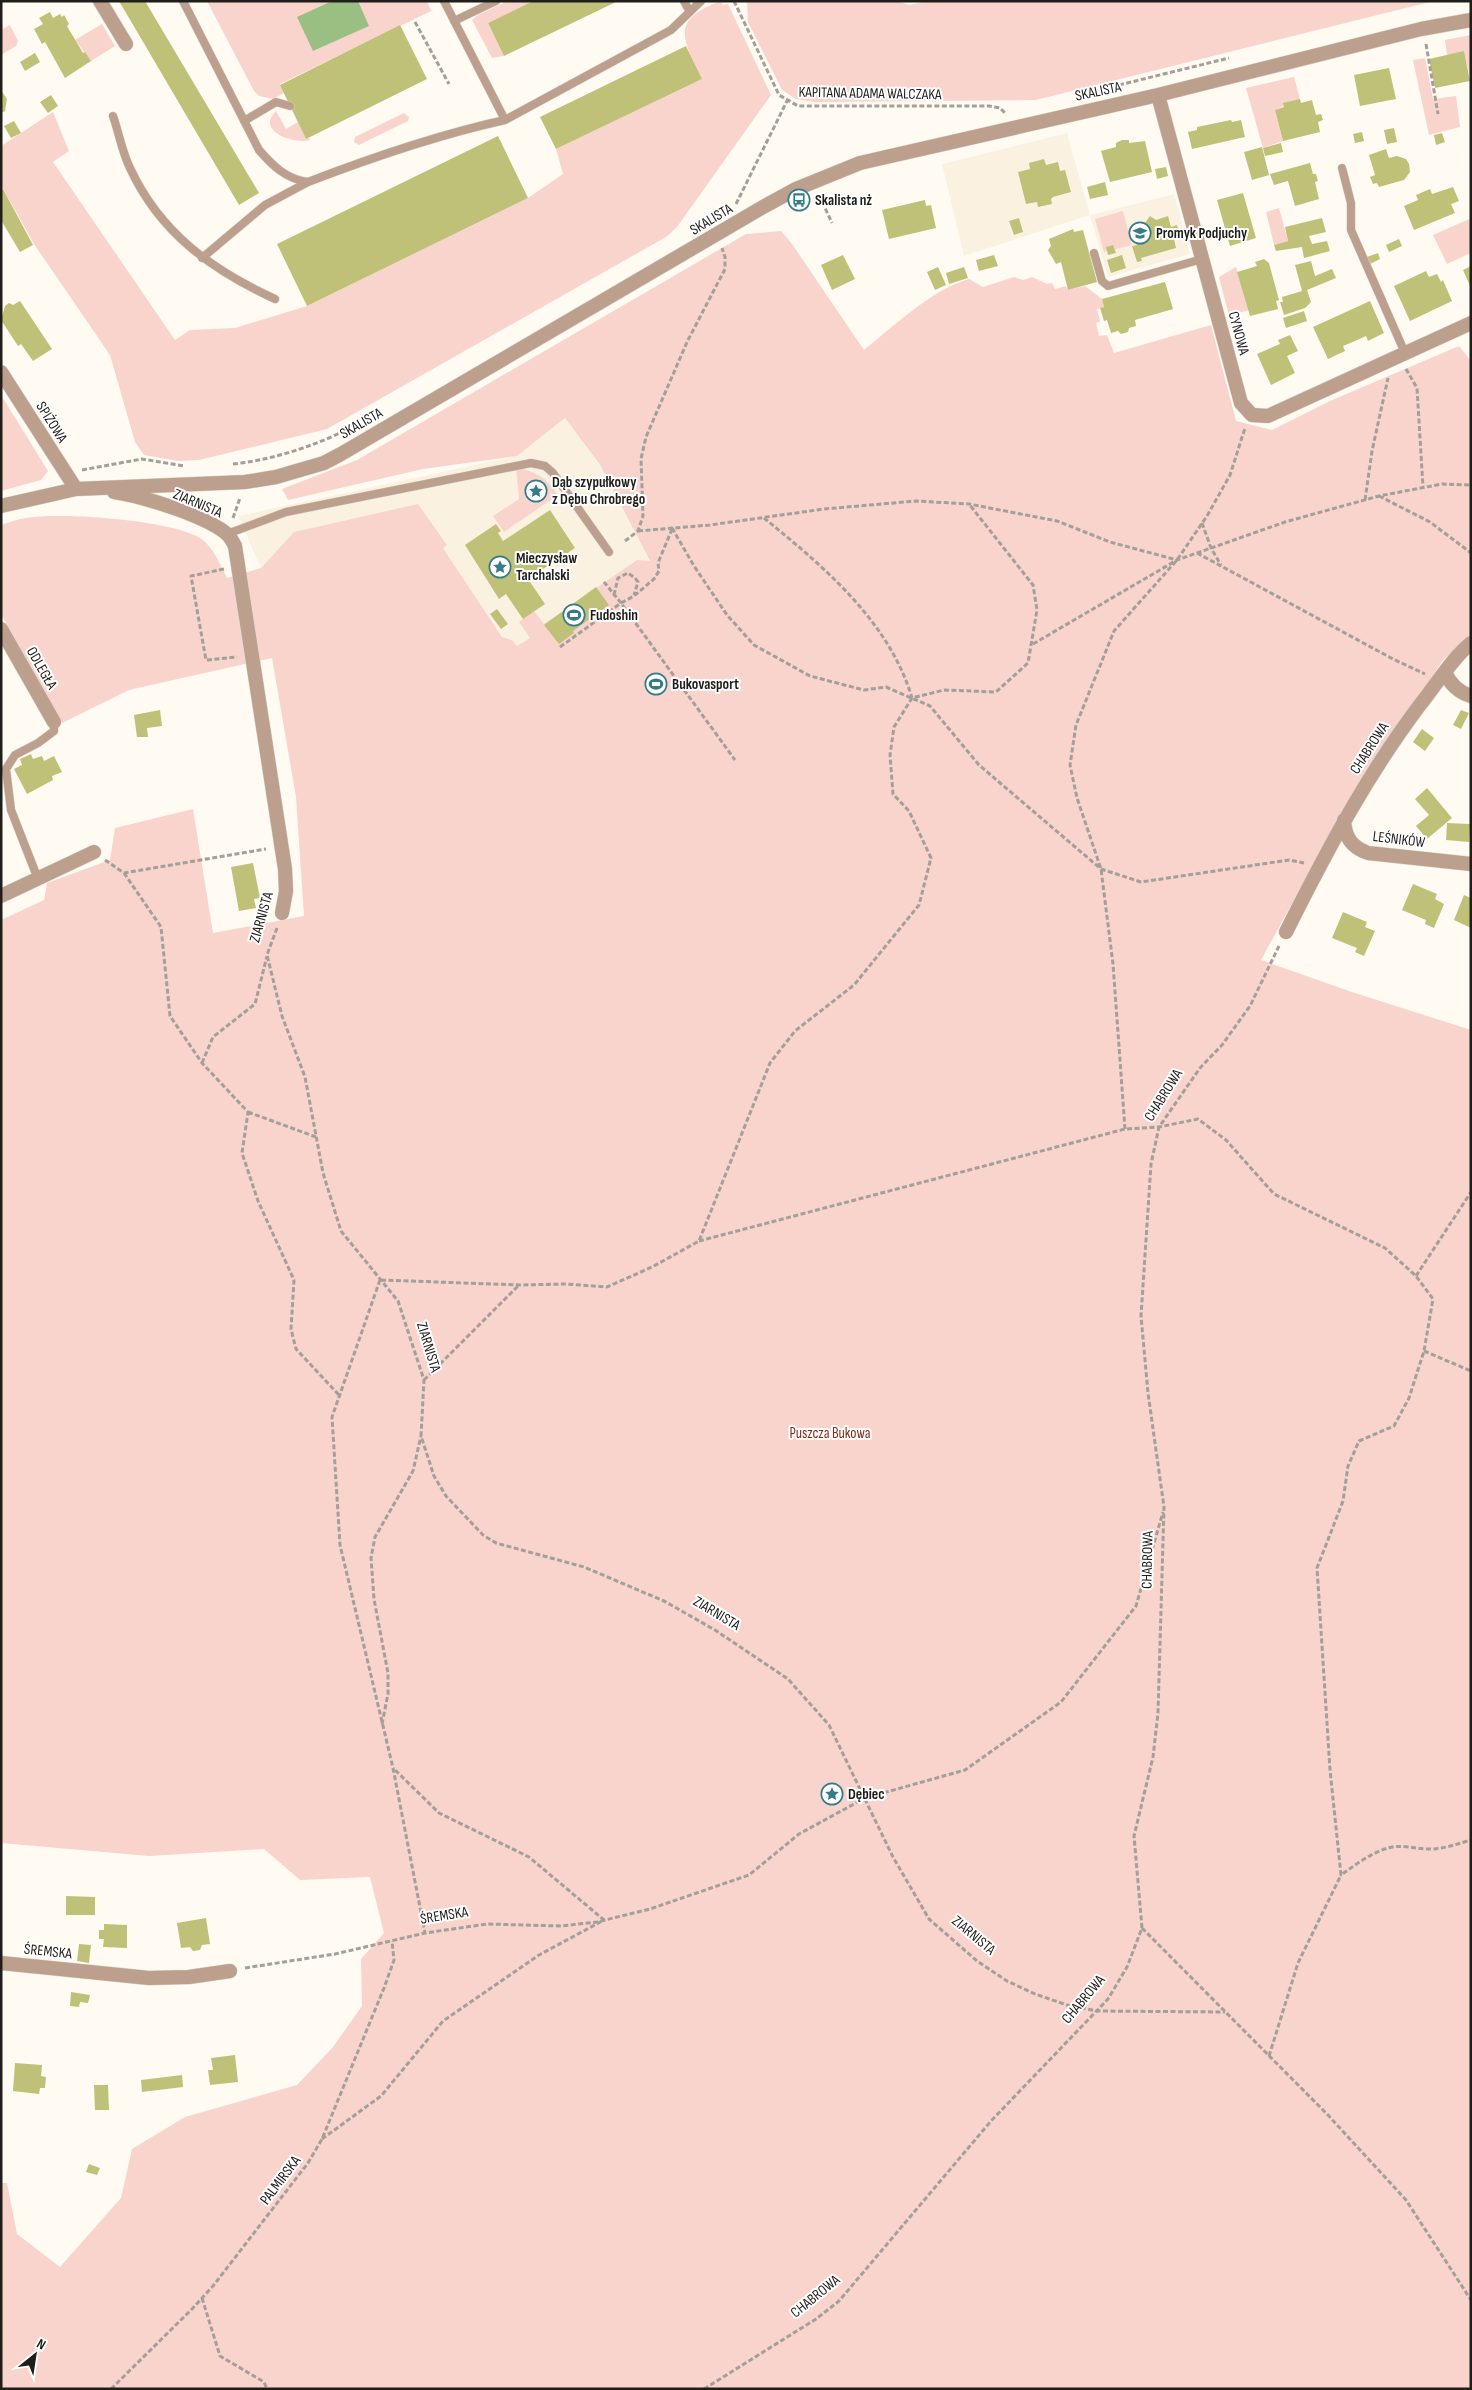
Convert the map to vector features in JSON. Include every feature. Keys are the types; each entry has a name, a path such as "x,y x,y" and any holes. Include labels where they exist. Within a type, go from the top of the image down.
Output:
{"street":[{"path":"100,1 126,44"},
{"name":"SKALISTA","path":"1,506 76,489 245,482 276,477 324,463 796,189 860,163 1158,95 1421,29 1471,20"},
{"name":"CYNOWA","path":"1158,95 1241,403 1252,415"},
{"path":"1252,415 1268,416 1401,359 1471,323"},
{"name":"SPIŻOWA","path":"1,372 76,489"},
{"name":"ZIARNISTA","path":"76,489 101,490 146,499 197,518 227,534 235,546 281,847 286,891 282,913"},
{"name":"ODLEGŁA","path":"1,629 54,722"},
{"name":"CHABROWA","path":"1286,932 1344,820 1402,726 1442,675 1471,643"},
{"path":"1442,675 1462,693 1471,696"},
{"name":"LEŚNIKÓW","path":"1344,820 1345,831 1350,841 1359,850 1368,853 1471,864"},
{"path":"1,896 94,852"},
{"name":"ŚREMSKA","path":"1,1963 149,1978 189,1977 230,1971"}],"lane":[{"path":"183,1 259,150 272,164 295,180 308,182"},
{"path":"444,1 505,120"},
{"path":"454,20 496,1"},
{"path":"684,1 690,12"},
{"path":"202,258 265,205 308,182 400,148 451,132 505,120 671,30 701,1"},
{"path":"244,121 276,102 290,106"},
{"path":"114,116 129,167 150,205 177,235 202,258 238,282 275,299"},
{"path":"1342,168 1351,203 1351,230 1401,359"},
{"path":"1094,253 1102,281 1108,286 1202,259"},
{"path":"227,534 286,512 531,463 545,466 553,473 608,552"},
{"path":"38,879 10,810 6,769 15,755 38,743 54,731 54,722"}],"path":[{"name":"KAPITANA ADAMA WALCZAKA","path":"734,1 775,87 787,101 798,106 989,106 1000,108 1006,112"},
{"path":"415,22 449,84"},
{"path":"1426,43 1438,114"},
{"path":"734,208 787,101"},
{"path":"817,192 832,223"},
{"path":"638,531 643,516 641,459 646,437 687,342 725,269 725,257 721,245"},
{"path":"1401,359 1417,388 1423,487"},
{"path":"1365,500 1372,451 1401,359"},
{"path":"1125,1129 1112,964 1101,869 1077,798 1070,766 1076,725 1114,632 1177,560 1202,522 1230,475 1242,434 1252,415"},
{"path":"224,465 252,462 331,438 357,424"},
{"path":"66,474 108,464 142,459 190,466"},
{"path":"1032,644 1177,560 1285,522 1379,496 1442,484 1471,485"},
{"path":"1379,496 1430,522 1471,553"},
{"path":"625,541 638,531 764,518 824,509 916,501 969,504 1057,521 1110,542 1177,560"},
{"path":"699,1241 770,1063 795,1031 854,985 919,905 931,858 909,811 893,794 890,755 894,727 912,698 944,690 996,692 1028,663 1037,610 1033,585 969,504"},
{"path":"764,518 820,564 872,621 904,672 912,698"},
{"path":"1202,522 1211,548 1222,567"},
{"path":"560,647 651,583 657,574 658,563 672,528"},
{"path":"672,528 694,566 727,615 754,645 810,676 864,690 886,687 930,706 979,765 1101,869 1141,882 1289,860 1319,866"},
{"path":"1198,553 1393,659 1442,675"},
{"path":"239,566 191,576 206,660 252,656"},
{"path":"614,595 618,578 628,573 638,582 634,596"},
{"path":"604,582 735,760"},
{"path":"124,873 281,847"},
{"path":"94,852 124,873 162,927 170,1016 202,1063 248,1112 316,1137"},
{"name":"ZIARNISTA","path":"282,913 267,955 282,1016 305,1077 323,1174 341,1231 398,1301 424,1380 421,1436 434,1476 446,1496 483,1535 496,1543 584,1567 664,1601 723,1635 788,1678 829,1725 893,1857 918,1903 930,1918 952,1939 977,1961 1006,1981 1043,1997 1097,2011 1225,2012"},
{"name":"CHABROWA","path":"704,2389 816,2319 839,2301 991,2121 1108,1999 1128,1967 1142,1928 1134,1836 1152,1757 1158,1713 1164,1508 1147,1384 1141,1316 1151,1164 1159,1127 1200,1068 1222,1045 1250,1006 1286,932"},
{"path":"202,1063 213,1037 255,1004 267,955"},
{"path":"248,1112 242,1153 258,1202 294,1280 291,1329 296,1350 339,1396"},
{"path":"425,1933 393,1768 381,1725 340,1545 332,1417 380,1280 520,1285 566,1284 607,1287 652,1267 699,1241 1125,1129 1159,1127 1198,1119 1226,1140 1274,1194 1385,1248 1416,1276 1433,1299 1424,1351 1409,1398 1394,1426 1359,1441 1348,1466 1343,1501 1317,1568 1330,1770 1341,1875"},
{"path":"1416,1276 1471,1192"},
{"path":"424,1380 520,1285"},
{"path":"1424,1351 1471,1371"},
{"path":"381,1725 388,1694 388,1673 374,1599 371,1558 375,1537 413,1471 421,1436"},
{"name":"ŚREMSKA","path":"230,1971 335,1954 425,1933 487,1924 561,1926 604,1920 650,1909 749,1875 799,1834 865,1798 966,1770 1061,1702 1136,1606 1164,1508"},
{"path":"322,2139 381,2096 444,2021 539,1955 604,1920 529,1857 439,1813 393,1768"},
{"path":"1269,2056 1298,1962 1341,1875 1363,1860 1387,1848 1404,1846 1428,1849 1444,1848 1471,1840"},
{"path":"1142,1928 1327,2114 1406,2200 1471,2300"},
{"name":"PALMIRSKA","path":"111,2389 202,2298 308,2163 322,2139 394,1960 392,1941"},
{"path":"202,2298 220,2356 264,2382 267,2389"}],"shaded area":[{"path":"332,1 358,1 369,26 313,51 297,17"},
{"path":"1067,133 1090,215 964,256 942,164"},
{"name":"Promyk Podjuchy","path":"1174,194 1190,254 1108,277 1090,215"},
{"path":"565,418 600,466 650,562 517,646 512,640 502,637 443,548 446,545 418,505 294,532 261,568 238,516 517,456"}],"green space":[{"path":"207,1 427,1 431,11 280,84 284,93 273,99 259,96 254,91"},
{"path":"508,1 533,1 488,23 504,56 492,58 472,20 478,15"},
{"path":"721,1 723,5 728,4 771,95 677,227 666,237 327,429 199,460 178,461 144,455 135,442 110,355 34,244 1,185 1,146 53,112 69,151 53,162 175,340 190,330 235,328 307,306 528,198 563,174 556,149 702,79 686,42 685,32 687,24 693,16 704,8"},
{"path":"747,1 896,1 910,5 927,1 1434,1 1036,100 814,102 796,99 782,90 748,22"},
{"path":"102,24 115,46 91,61 75,40"},
{"path":"10,25 18,41 16,46 1,55 1,30"},
{"path":"1471,35 1470,76 1464,52 1447,55 1445,40"},
{"path":"1425,58 1433,99 1456,96 1460,127 1429,135 1413,60"},
{"path":"1294,77 1300,99 1275,110 1283,141 1263,148 1246,88"},
{"path":"276,111 286,129 298,122 306,139 309,138 310,140 303,141 287,138 273,130 270,125 271,118"},
{"path":"404,113 409,117 408,121 359,145 354,142 355,137"},
{"path":"1279,208 1288,241 1274,245 1266,212"},
{"path":"1123,211 1132,245 1104,252 1095,219"},
{"path":"1469,219 1471,224 1471,253 1447,264 1433,235"},
{"name":"Puszcza Bukowa","path":"781,231 792,244 864,350 927,300 955,284 969,279 983,287 1014,277 1023,280 1032,277 1047,284 1052,283 1055,289 1066,286 1068,290 1085,286 1102,299 1104,307 1097,309 1100,321 1096,323 1099,336 1107,335 1114,353 1211,325 1236,421 1272,430 1330,401 1459,346 1471,361 1471,637 1443,660 1335,825 1261,960 1352,992 1471,1030 1471,2389 1,2389 1,2183 7,2183 17,2234 60,2267 121,2198 132,2149 185,2117 297,2085 333,2047 362,2006 361,1959 384,1933 370,1877 300,1880 264,1849 149,1856 1,1843 1,920 44,900 47,883 110,860 115,828 193,809 213,933 304,916 296,797 272,658 129,690 62,723 1,614 1,525 24,518 65,516 118,519 169,527 189,533 203,540 214,553 227,578 261,568 294,532 418,504 447,545 443,548 502,637 512,640 517,646 530,638 519,622 534,611 544,624 637,560 650,561 600,465 565,418 517,456 423,469 288,500 282,489 357,460 746,234"},
{"path":"1236,267 1249,310 1229,316 1219,277"},
{"path":"1,395 48,471 41,480 1,491"},
{"path":"516,468 530,471 540,476 558,495 504,532 493,516 519,499"}],"building":[{"path":"119,1 145,1 259,193 239,205"},
{"path":"533,1 618,1 504,56 488,23"},
{"path":"50,12 53,18 60,14 62,17 64,15 69,24 67,26 83,53 85,52 91,61 65,78 45,42 42,44 34,29 43,24 39,18"},
{"path":"400,25 427,79 306,139 280,85"},
{"path":"686,46 702,79 556,149 540,117"},
{"path":"1464,51 1470,81 1435,88 1429,59"},
{"path":"35,53 40,62 25,71 20,62"},
{"path":"1389,68 1396,99 1360,106 1354,75"},
{"path":"1,90 7,99 5,111 1,113"},
{"path":"51,95 58,106 48,113 40,102"},
{"path":"1300,99 1301,103 1312,100 1316,115 1321,114 1323,120 1318,122 1320,132 1283,141 1275,110 1284,107 1283,103"},
{"path":"1231,120 1232,122 1241,120 1245,137 1192,149 1188,132 1197,130 1197,127"},
{"path":"14,121 21,133 11,138 4,126"},
{"path":"1394,128 1397,142 1387,144 1384,130"},
{"path":"1362,132 1364,141 1355,143 1353,134"},
{"path":"1442,133 1445,142 1436,145 1434,135"},
{"path":"498,136 528,198 307,306 277,244"},
{"path":"1122,140 1129,140 1129,143 1145,141 1152,172 1110,182 1101,151 1116,147 1116,143"},
{"path":"1281,143 1283,152 1265,156 1263,148"},
{"path":"1262,147 1269,175 1252,180 1244,152"},
{"path":"1386,149 1389,158 1397,156 1406,159 1410,172 1404,180 1379,187 1377,183 1373,184 1370,177 1375,175 1369,155"},
{"path":"1044,159 1046,165 1058,162 1060,171 1065,170 1071,192 1053,197 1051,199 1052,204 1038,207 1037,202 1026,204 1018,172 1030,169 1029,163"},
{"path":"1310,163 1313,174 1316,174 1318,181 1315,182 1319,199 1295,206 1288,181 1274,185 1270,174"},
{"path":"1166,167 1168,176 1157,179 1155,169"},
{"path":"1105,182 1108,195 1090,199 1087,187"},
{"path":"1453,187 1459,201 1451,204 1455,213 1414,230 1404,206 1418,200 1416,195 1430,189 1432,194"},
{"path":"3,189 33,245 20,252 1,220 1,190"},
{"path":"1243,193 1256,238 1230,246 1217,200"},
{"path":"925,200 926,206 931,205 936,228 889,239 882,210"},
{"path":"1150,216 1156,220 1168,216 1171,227 1177,225 1180,238 1174,239 1176,248 1141,258 1142,261 1137,262 1132,246 1137,245 1132,226 1145,223"},
{"path":"1019,218 1023,232 1014,235 1009,221"},
{"path":"1322,218 1326,232 1309,236 1312,244 1327,241 1330,251 1304,258 1302,247 1276,251 1274,245 1288,241 1285,227"},
{"path":"1073,229 1074,232 1083,230 1097,282 1068,290 1061,262 1056,264 1048,250 1051,246 1049,239"},
{"path":"1399,239 1402,246 1389,252 1386,245"},
{"path":"1113,245 1116,253 1108,255 1106,247"},
{"path":"1378,253 1380,259 1370,264 1367,257"},
{"path":"843,255 855,279 832,290 821,265"},
{"path":"994,255 998,266 979,271 976,260"},
{"path":"1122,255 1126,268 1111,273 1107,260"},
{"path":"1264,259 1269,263 1279,300 1276,301 1278,309 1250,316 1237,272 1257,266 1255,262"},
{"path":"1311,261 1315,276 1332,269 1336,278 1307,290 1311,302 1305,308 1284,315 1280,302 1283,302 1282,297 1302,291 1295,265"},
{"path":"1471,266 1471,288 1463,270"},
{"path":"938,267 946,285 935,290 927,272"},
{"path":"964,267 968,278 949,284 946,273"},
{"path":"1426,271 1429,277 1437,274 1441,282 1443,280 1452,301 1410,321 1394,286"},
{"path":"1165,282 1173,309 1135,320 1136,326 1129,328 1128,332 1121,334 1118,331 1111,333 1107,320 1104,321 1100,308 1104,307 1102,299"},
{"path":"20,301 52,349 33,361 21,344 18,346 1,320 5,306 9,303 13,305"},
{"path":"1370,301 1384,333 1368,341 1366,336 1343,346 1345,351 1328,359 1313,327"},
{"path":"1304,311 1307,321 1286,328 1283,318"},
{"path":"1290,335 1298,351 1287,356 1295,373 1271,385 1257,354 1280,344 1278,340"},
{"path":"550,510 575,548 528,579 545,604 523,619 506,594 499,599 465,545 496,524 501,531 498,533 503,541"},
{"path":"596,587 609,605 573,631 574,633 559,644 544,625"},
{"path":"497,609 508,624 501,629 490,614"},
{"path":"160,710 162,726 147,728 148,737 137,737 134,715"},
{"path":"1461,710 1469,713 1461,729 1453,725"},
{"path":"1422,729 1434,738 1425,751 1413,742"},
{"path":"31,754 33,759 42,756 44,761 54,756 62,772 52,776 53,780 27,794 14,769 22,765 20,759"},
{"path":"1427,788 1452,818 1427,839 1416,826 1429,815 1415,799"},
{"path":"1447,823 1470,824 1469,842 1446,840"},
{"path":"253,863 260,898 254,899 256,908 239,911 231,867"},
{"path":"1413,884 1437,894 1435,899 1444,904 1434,928 1425,924 1426,920 1402,910"},
{"path":"1464,895 1471,898 1471,928 1454,920"},
{"path":"1343,912 1367,922 1365,927 1375,931 1364,956 1355,952 1357,948 1332,938"},
{"path":"66,1896 95,1897 95,1915 66,1915"},
{"path":"206,1918 210,1944 202,1945 200,1950 193,1951 190,1947 181,1948 177,1923"},
{"path":"104,1924 127,1925 127,1948 103,1947 104,1939 99,1939 99,1930 104,1930"},
{"path":"79,1944 91,1945 89,1963 77,1961"},
{"path":"71,1992 90,1995 88,2003 80,2002 79,2007 70,2006"},
{"path":"235,2055 238,2082 210,2085 208,2070 213,2070 211,2058"},
{"path":"15,2063 42,2065 41,2076 46,2077 45,2088 40,2088 39,2094 13,2091"},
{"path":"182,2075 183,2087 142,2092 141,2080"},
{"path":"94,2085 108,2085 109,2110 95,2110"},
{"path":"89,2164 100,2168 97,2175 86,2172"}],"place":[{"name":"Skalista nż","path":"799,200"},
{"name":"Promyk Podjuchy","path":"1140,233"},
{"name":"Dąb szypułkowy z Dębu Chrobrego","path":"536,491"},
{"name":"Mieczysław Tarchalski","path":"500,567"},
{"name":"Fudoshin","path":"574,615"},
{"name":"Bukovasport","path":"656,684"},
{"name":"Dębiec","path":"832,1794"}]}
